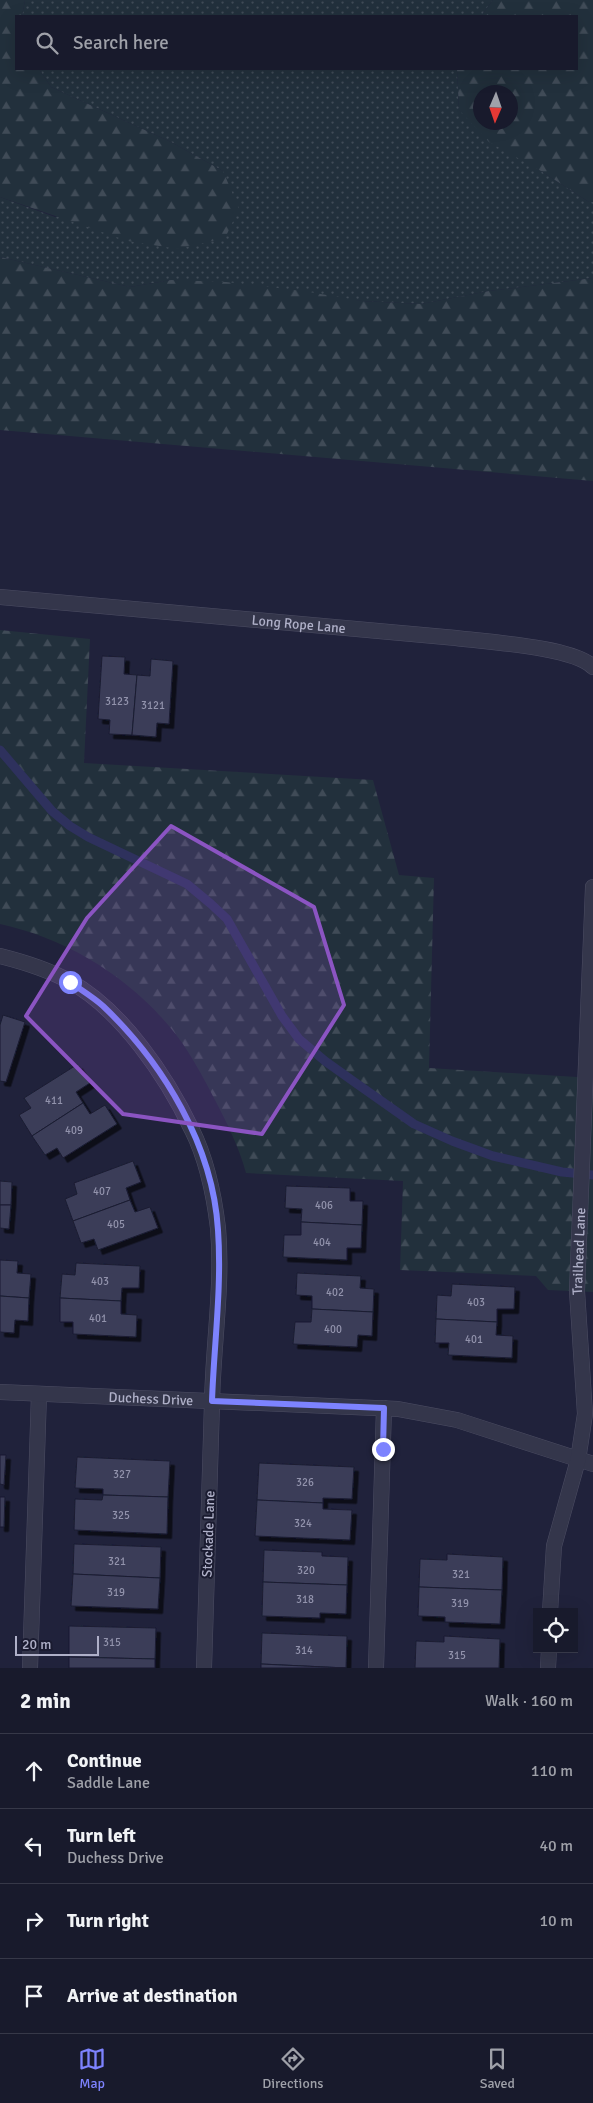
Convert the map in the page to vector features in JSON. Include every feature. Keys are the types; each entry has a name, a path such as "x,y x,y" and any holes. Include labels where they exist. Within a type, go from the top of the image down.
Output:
{"street":[{"name":"Long Rope Lane","path":"0,597 456,638 522,646 575,656 588,662 593,667"},
{"name":"Trailhead Lane","path":"550,1608 554,1546 578,1460 584,1430 585,1397 577,1291 593,887"},
{"name":"Stockade Lane","path":"0,956 29,963 70,982 101,1005 128,1031 174,1096 193,1130 205,1164 214,1197 218,1230 219,1271 212,1401 204,1668"},
{"name":"Duchess Drive","path":"0,1392 384,1408 457,1420 593,1464"},
{"path":"30,1668 40,1394"},
{"path":"376,1668 384,1408"},
{"path":"548,1668 549,1653"}],"highlighted area":[{"path":"171,826 314,907 344,1005 262,1134 123,1114 26,1016 87,918"}],"green space":[{"path":"0,0 25,0 22,15 15,15 15,70 40,70 51,87 171,142 223,171 239,209 225,238 178,249 128,241 0,197"},
{"path":"25,0 493,0 482,15 22,15"},
{"path":"493,0 593,0 593,202 589,202 541,171 489,142 478,130 518,130 518,85 473,85 473,125 459,110 457,70 578,70 578,15 482,15"},
{"path":"40,70 457,70 459,110 473,120 473,130 486,130 541,171 589,202 593,202 593,278 489,291 421,304 362,301 171,280 130,287 0,257 0,197 55,217 223,171 171,142 51,87"},
{"path":"0,257 130,287 171,280 226,282 303,291 362,301 421,304 489,291 593,278 593,481 0,430"},
{"path":"0,630 90,639 84,763 373,780 399,875 434,878 429,1068 593,1078 593,1292 548,1290 536,1276 400,1270 403,1181 246,1173 232,1135 200,1071 176,1034 152,1008 114,975 93,961 48,939 0,924"}],"building":[{"path":"102,656 125,657 124,674 137,675 132,735 109,734 110,720 98,719"},
{"path":"151,659 173,661 169,724 157,723 156,737 132,735 137,675 150,676"},
{"path":"3,1015 25,1022 6,1082 0,1081 0,1025"},
{"path":"78,1064 90,1083 76,1092 83,1103 32,1136 19,1115 31,1108 24,1098"},
{"path":"83,1103 90,1114 105,1105 117,1124 63,1158 57,1148 45,1155 32,1136"},
{"path":"133,1161 141,1182 126,1188 130,1200 73,1221 65,1199 77,1194 74,1183"},
{"path":"0,1181 12,1182 11,1205 0,1205"},
{"path":"286,1186 350,1188 350,1201 363,1201 362,1225 301,1222 302,1209 285,1208"},
{"path":"130,1200 135,1212 150,1207 158,1228 98,1250 94,1239 81,1243 73,1221"},
{"path":"0,1205 11,1205 9,1229 0,1228"},
{"path":"301,1222 362,1225 361,1248 347,1248 347,1260 283,1257 284,1235 301,1235"},
{"path":"0,1260 18,1261 17,1273 31,1274 29,1298 0,1296"},
{"path":"76,1263 140,1266 139,1288 122,1288 121,1301 60,1298 62,1274 75,1275"},
{"path":"297,1273 361,1276 360,1288 374,1289 373,1312 312,1309 312,1296 296,1295"},
{"path":"452,1284 515,1287 514,1309 497,1309 497,1322 436,1319 437,1295 451,1296"},
{"path":"0,1296 29,1298 28,1321 15,1320 14,1333 0,1332"},
{"path":"60,1298 121,1301 121,1314 137,1315 136,1337 73,1334 73,1322 60,1322"},
{"path":"312,1309 373,1312 372,1336 358,1335 357,1347 293,1344 295,1322 311,1322"},
{"path":"436,1319 497,1322 496,1335 513,1336 512,1358 448,1355 449,1343 435,1343"},
{"path":"0,1455 6,1455 4,1485 0,1484"},
{"path":"77,1457 170,1461 168,1497 103,1495 103,1489 75,1488"},
{"path":"259,1463 354,1467 352,1499 323,1498 323,1503 257,1500"},
{"path":"103,1495 168,1497 167,1534 74,1530 75,1499 102,1500"},
{"path":"0,1497 5,1497 4,1527 0,1527"},
{"path":"257,1500 323,1503 323,1509 352,1510 350,1540 255,1536"},
{"path":"74,1544 161,1547 160,1578 73,1574"},
{"path":"264,1550 322,1552 322,1556 348,1557 347,1585 263,1582"},
{"path":"447,1554 503,1557 502,1590 419,1587 420,1559 447,1560"},
{"path":"73,1574 160,1578 158,1609 71,1606"},
{"path":"263,1582 347,1585 346,1614 320,1613 320,1618 262,1616"},
{"path":"419,1587 502,1590 500,1624 445,1622 445,1617 418,1616"},
{"path":"69,1626 156,1628 155,1659 69,1657"},
{"path":"262,1633 347,1636 346,1668 261,1664"},
{"path":"444,1636 500,1639 499,1668 415,1668 416,1641 444,1642"},
{"path":"69,1657 155,1659 155,1668 69,1668"},
{"path":"261,1664 346,1668 261,1668"}],"waterway":[{"path":"0,750 52,811 70,826 88,837 187,884 227,919 282,1016 299,1039 325,1061 414,1124 452,1141 493,1156 562,1172 593,1175"}],"route":[{"path":"70,982 101,1005 128,1031 151,1062 174,1096 193,1130 205,1164 214,1197 218,1230 219,1271 212,1401 384,1408 383,1449"}]}
